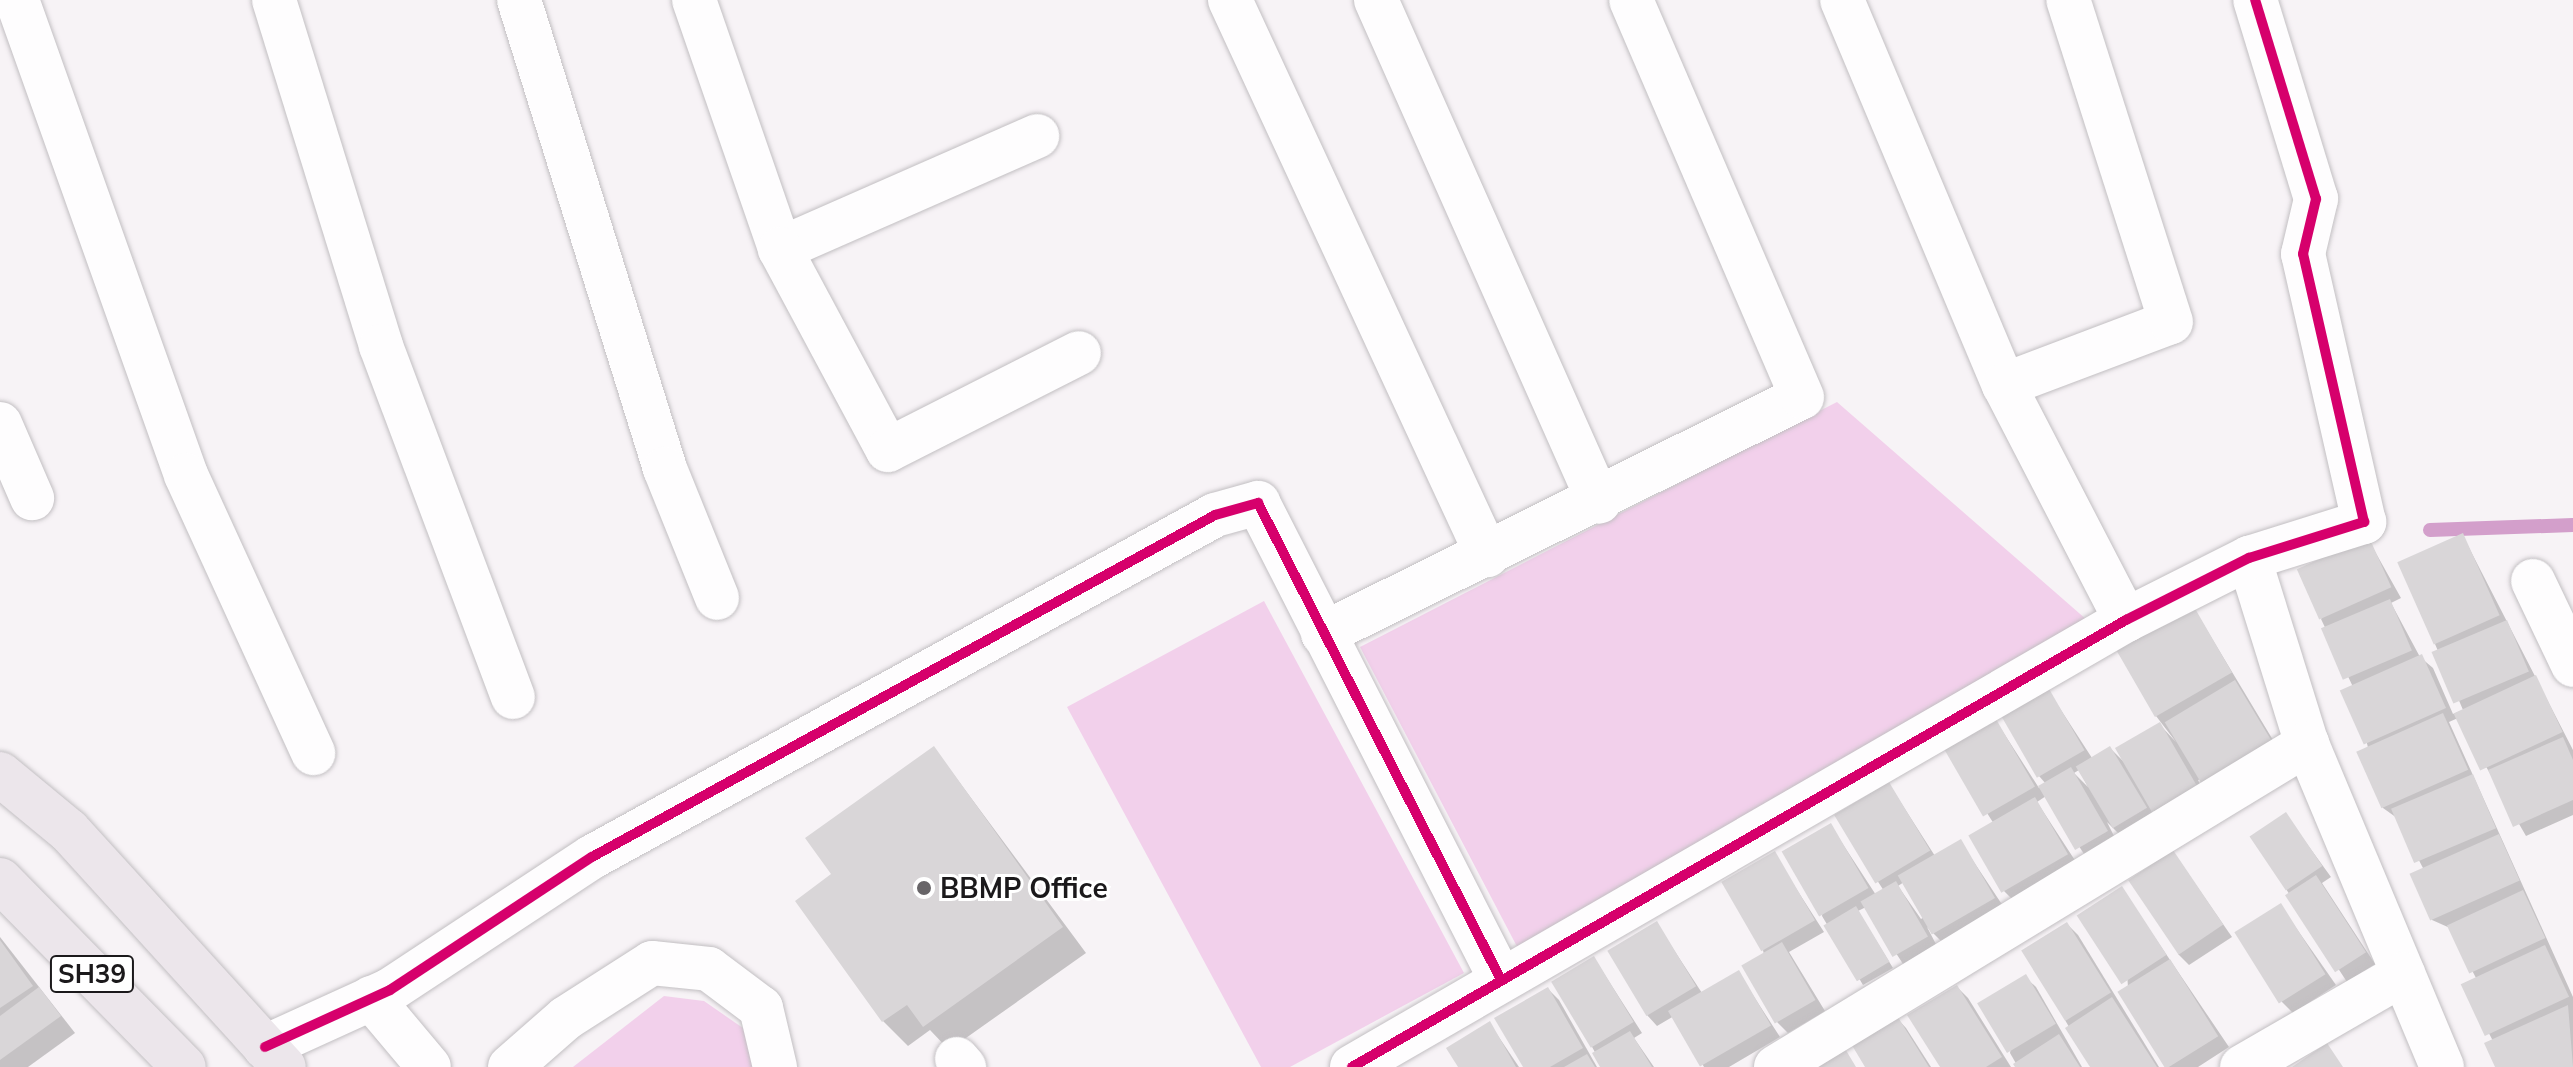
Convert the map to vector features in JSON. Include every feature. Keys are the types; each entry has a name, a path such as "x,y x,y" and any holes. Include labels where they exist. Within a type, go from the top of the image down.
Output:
{"main road":[{"path":"0,774 69,831 275,1057"},
{"name":"SH39","path":"0,880 184,1067"}],"street":[{"path":"17,0 186,475 313,753"},
{"path":"274,0 381,346 513,697"},
{"path":"519,0 665,469 717,598"},
{"path":"694,0 780,249 888,450 1079,353"},
{"path":"1230,0 1487,555"},
{"path":"1376,0 1599,502"},
{"path":"1323,634 1599,502 1802,397 1631,0"},
{"path":"1842,0 2004,385 2126,620"},
{"path":"2004,385 2171,322 2068,0"},
{"path":"1352,1067 2126,620 2249,558 2364,522 2303,254 2316,199 2255,0"},
{"path":"780,249 1037,136"},
{"path":"0,424 32,498"},
{"path":"275,1057 592,857 1215,515 1258,503 1501,980"},
{"path":"2249,558 2307,744 2442,1067"},
{"path":"2533,581 2573,665"},
{"path":"1776,1067 2307,744"},
{"path":"510,1067 566,1018 652,963 709,969 761,1008 775,1067"},
{"path":"2242,1067 2403,974"},
{"path":"371,998 429,1067"}],"shaded area":[{"path":"1837,402 2095,627 1523,958 1360,647"},
{"path":"1264,601 1464,973 1290,1067 1261,1067 1067,707"},
{"path":"664,996 704,1001 753,1035 763,1067 573,1067"}],"building":[{"path":"2463,533 2500,615 2434,645 2397,562"},
{"path":"2369,537 2391,587 2319,619 2297,569"},
{"path":"2390,599 2412,651 2343,680 2321,628"},
{"path":"2193,605 2232,673 2155,717 2116,650"},
{"path":"2507,620 2529,672 2453,704 2432,652"},
{"path":"2422,654 2446,708 2364,745 2340,691"},
{"path":"2536,675 2563,732 2480,771 2454,713"},
{"path":"2235,680 2273,743 2203,786 2165,722"},
{"path":"2048,687 2084,750 2037,778 2000,714"},
{"path":"2443,713 2468,770 2381,808 2356,752"},
{"path":"1996,719 2035,787 1983,817 1944,749"},
{"path":"2160,722 2197,786 2152,812 2115,748"},
{"path":"2563,737 2573,760 2573,800 2513,827 2488,770"},
{"name":"BBMP Office","path":"934,746 1063,927 923,1027 907,1005 882,1022 795,901 831,874 805,838"},
{"path":"2110,746 2147,808 2113,828 2076,767"},
{"path":"2071,767 2108,831 2075,850 2038,786"},
{"path":"2473,774 2496,828 2414,863 2391,809"},
{"path":"1889,782 1930,851 1875,884 1834,815"},
{"path":"2035,797 2068,854 2001,893 1968,836"},
{"path":"2286,812 2322,866 2286,890 2250,837"},
{"path":"1831,823 1868,888 1819,916 1782,852"},
{"path":"2499,834 2520,881 2430,920 2409,874"},
{"path":"1961,839 1995,898 1932,934 1898,876"},
{"path":"2173,850 2223,925 2179,955 2128,880"},
{"path":"1775,851 1815,920 1761,951 1721,882"},
{"path":"2316,875 2366,952 2335,972 2285,895"},
{"path":"1896,881 1928,936 1892,957 1860,902"},
{"path":"2122,886 2167,955 2121,984 2077,915"},
{"path":"2523,890 2545,938 2469,974 2447,925"},
{"path":"2281,903 2326,974 2279,1003 2234,932"},
{"path":"1856,906 1889,962 1857,981 1823,926"},
{"path":"1657,921 1696,986 1646,1016 1607,951"},
{"path":"2067,922 2111,992 2065,1021 2021,951"},
{"path":"0,940 33,986 0,1008"},
{"path":"1782,942 1816,1000 1775,1024 1741,966"},
{"path":"2545,945 2569,997 2485,1036 2461,984"},
{"path":"1594,956 1634,1022 1591,1048 1551,982"},
{"path":"2170,959 2218,1036 2164,1067 2117,992"},
{"path":"1739,970 1771,1025 1700,1066 1668,1011"},
{"path":"2026,974 2056,1024 2007,1053 1977,1003"},
{"path":"1957,985 2002,1057 1986,1067 1940,1067 1907,1015"},
{"path":"39,987 61,1016 0,1060 0,1016"},
{"path":"1548,987 1583,1048 1550,1067 1523,1067 1494,1018"},
{"path":"2112,997 2157,1067 2090,1067 2065,1028"},
{"path":"2568,1005 2573,1067 2495,1067 2484,1043"},
{"path":"1896,1014 1929,1067 1865,1067 1850,1042"},
{"path":"1490,1021 1516,1067 1458,1067 1446,1048"},
{"path":"1630,1031 1652,1067 1600,1067 1592,1053"},
{"path":"2059,1034 2080,1067 2015,1067 2013,1064"},
{"path":"2327,1043 2343,1067 2292,1067"},
{"path":"1844,1047 1856,1067 1811,1067"},
{"path":"1587,1054 1595,1067 1564,1067"}],"waterway":[{"path":"2430,530 2573,525"}],"cycle path":[{"path":"1352,1067 2126,620 2249,558 2364,522 2303,254 2316,199 2255,0"},
{"path":"265,1047 390,990 592,857 1215,515 1258,503 1501,980"}],"place":[{"name":"BBMP Office","path":"924,888"}]}
